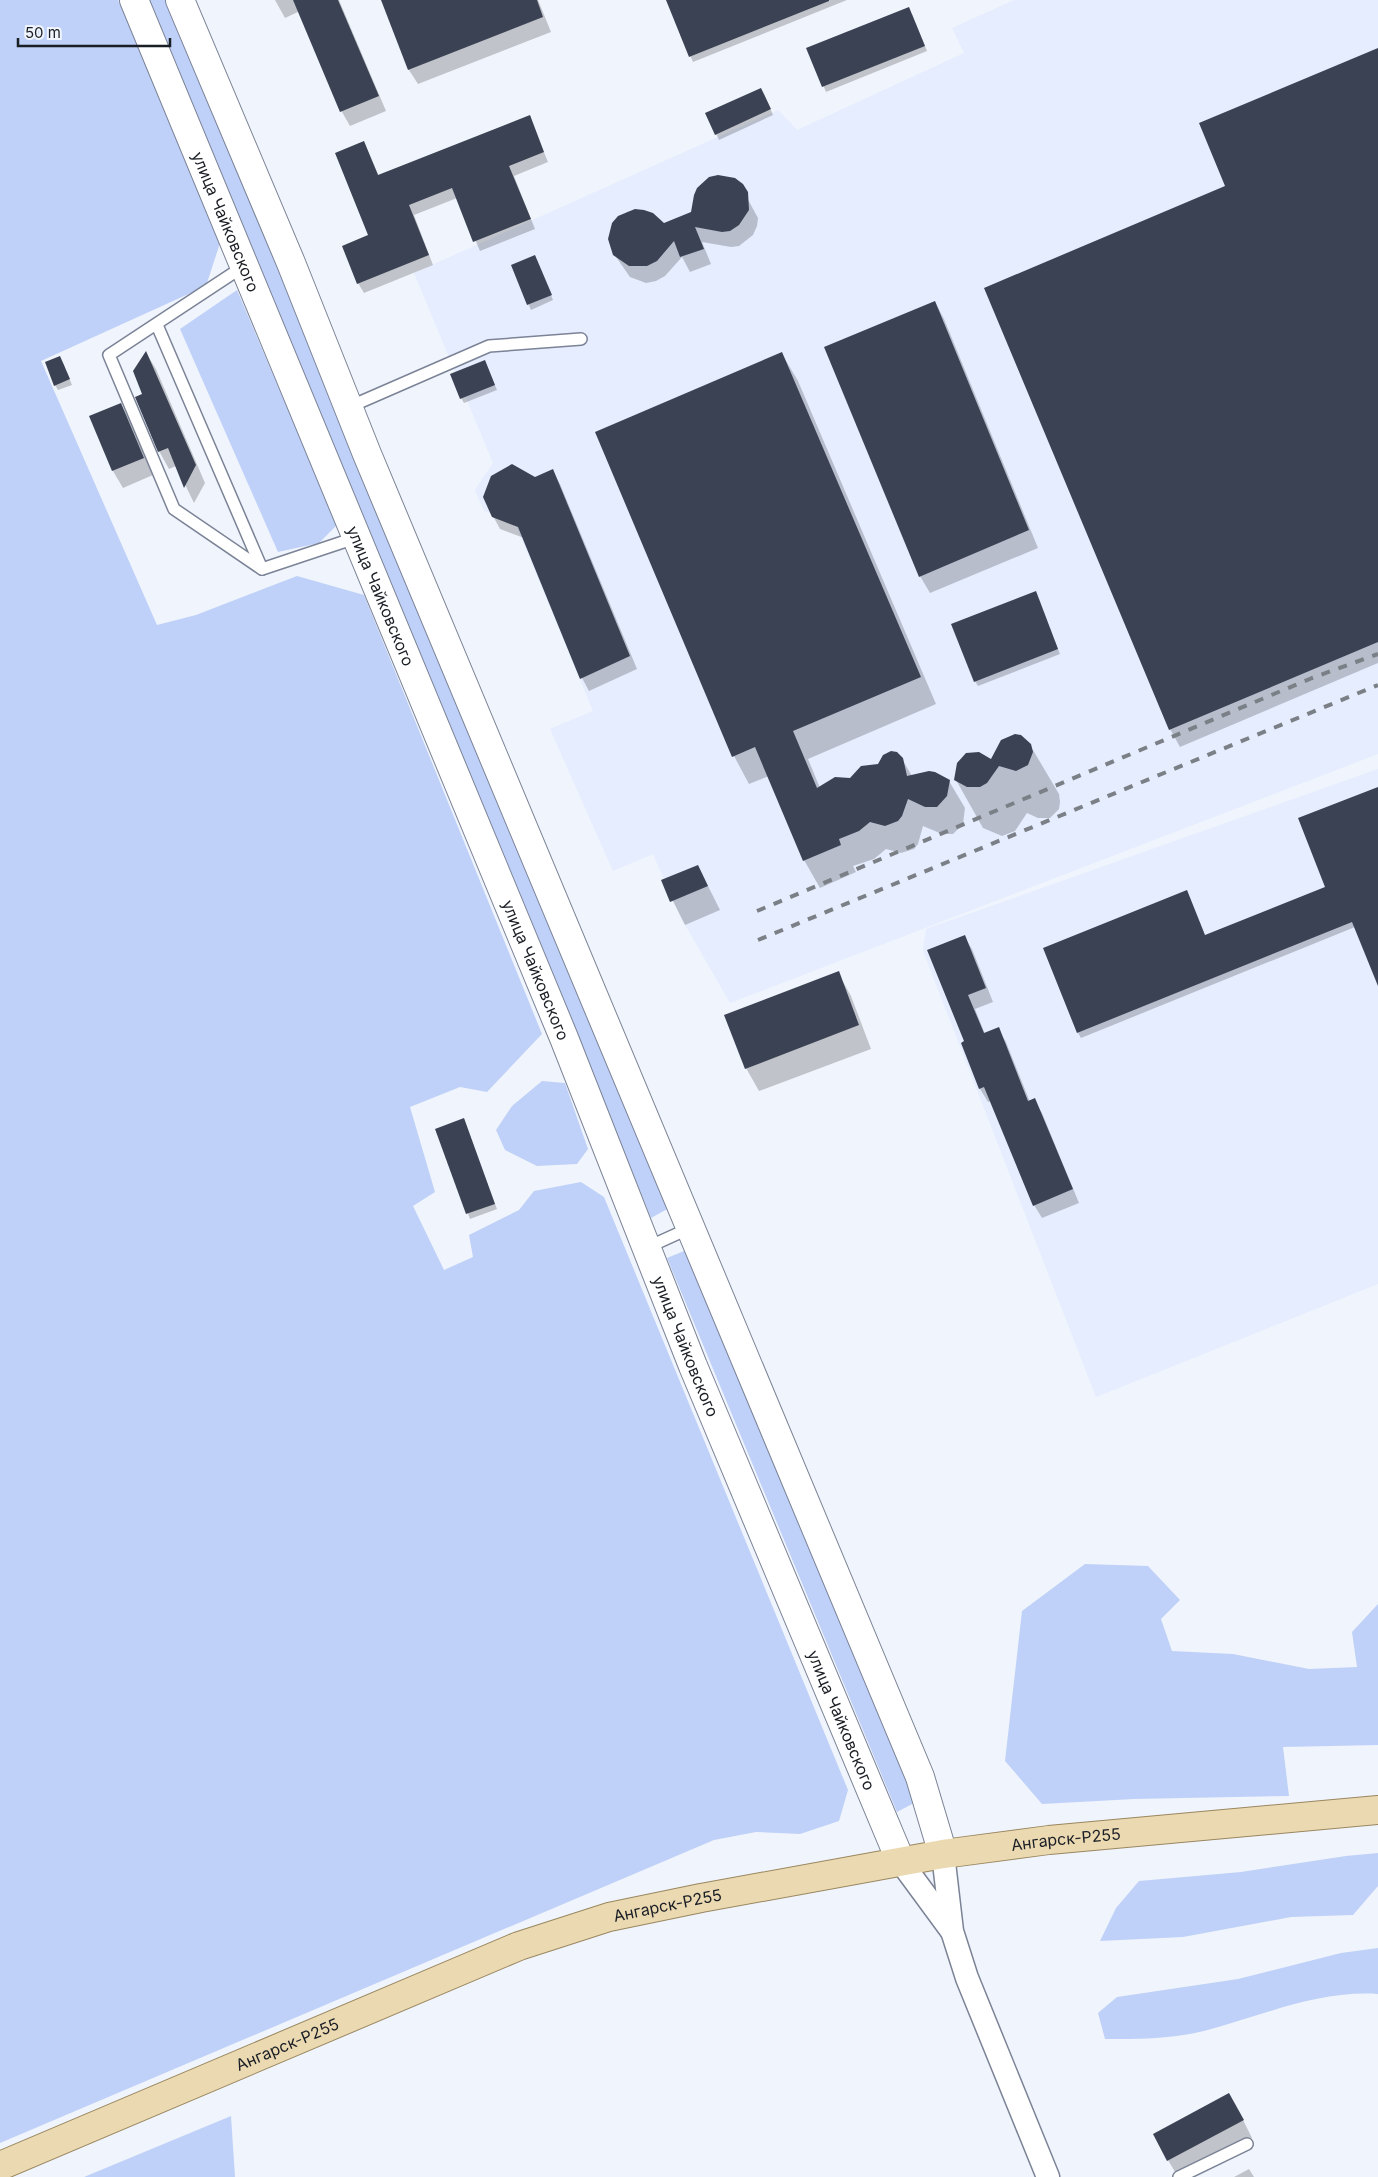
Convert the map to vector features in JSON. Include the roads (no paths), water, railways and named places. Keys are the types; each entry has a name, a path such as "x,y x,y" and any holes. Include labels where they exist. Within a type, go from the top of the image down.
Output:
{"main road":[{"name":"улица Чайковского","path":"134,0 355,538 564,1038 693,1366 901,1862"},
{"name":"улица Чайковского","path":"180,0 690,1228 920,1776 943,1854"},
{"name":"Ангарск-Р255","path":"0,2166 519,1946 609,1917 701,1898 943,1854 1049,1840 1378,1810"}],"street":[{"name":"улица Чайковского","path":"943,1854 952,1931 967,1978 1048,2177"},
{"name":"улица Чайковского","path":"901,1862 952,1931"}],"lane":[{"path":"244,266 157,325 109,354 174,509 262,569"},
{"path":"157,325 262,569"},
{"path":"348,407 489,346 582,340"},
{"path":"262,569 355,538"},
{"path":"646,1248 690,1228"},
{"path":"1180,2177 1247,2144"}],"railway":[{"path":"757,911 1312,678 1378,654"},
{"path":"758,940 1378,685"}]}
